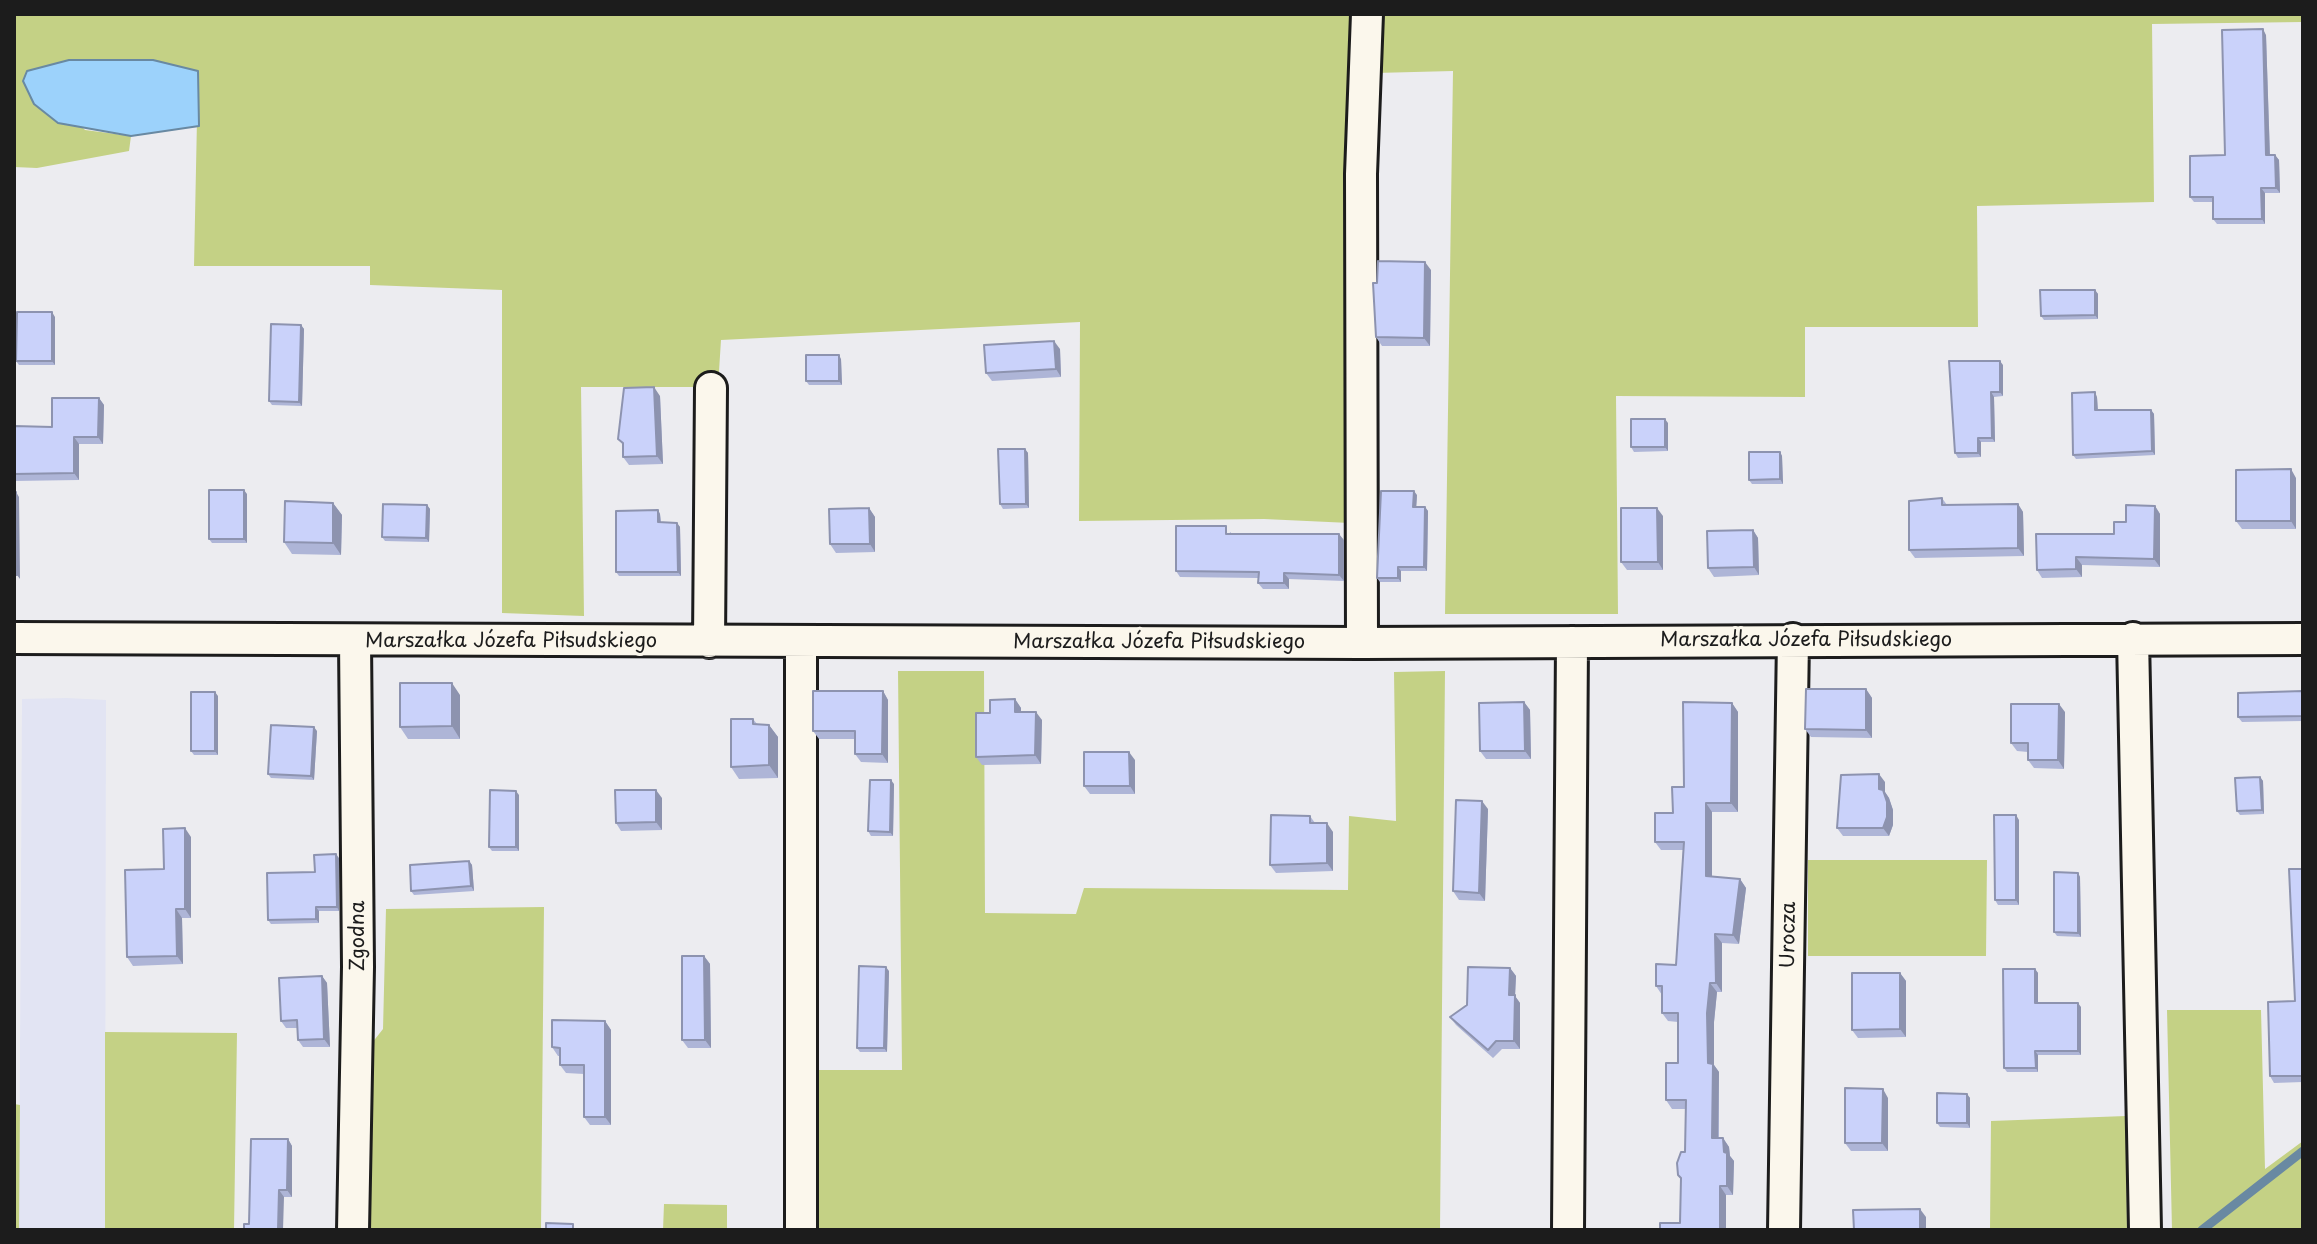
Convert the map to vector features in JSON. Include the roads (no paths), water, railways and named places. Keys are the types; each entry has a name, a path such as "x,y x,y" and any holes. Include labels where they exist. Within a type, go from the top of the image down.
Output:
{"street":[{"path":"1362,643 1361,174 1367,14"},
{"path":"709,642 711,388"},
{"name":"Marszałka Józefa Piłsudskiego","path":"14,638 1362,643 2303,639"},
{"path":"2133,638 2145,1230"},
{"name":"Urocza","path":"1784,1230 1793,639"},
{"name":"Zgodna","path":"353,1230 358,967 355,641"},
{"path":"801,641 801,1230"},
{"path":"1568,1230 1572,642"}],"water":[{"path":"69,60 153,60 198,71 199,126 131,136 58,123 34,104 23,81 27,71"}],"waterway":[{"path":"2202,1230 2303,1151"}]}
